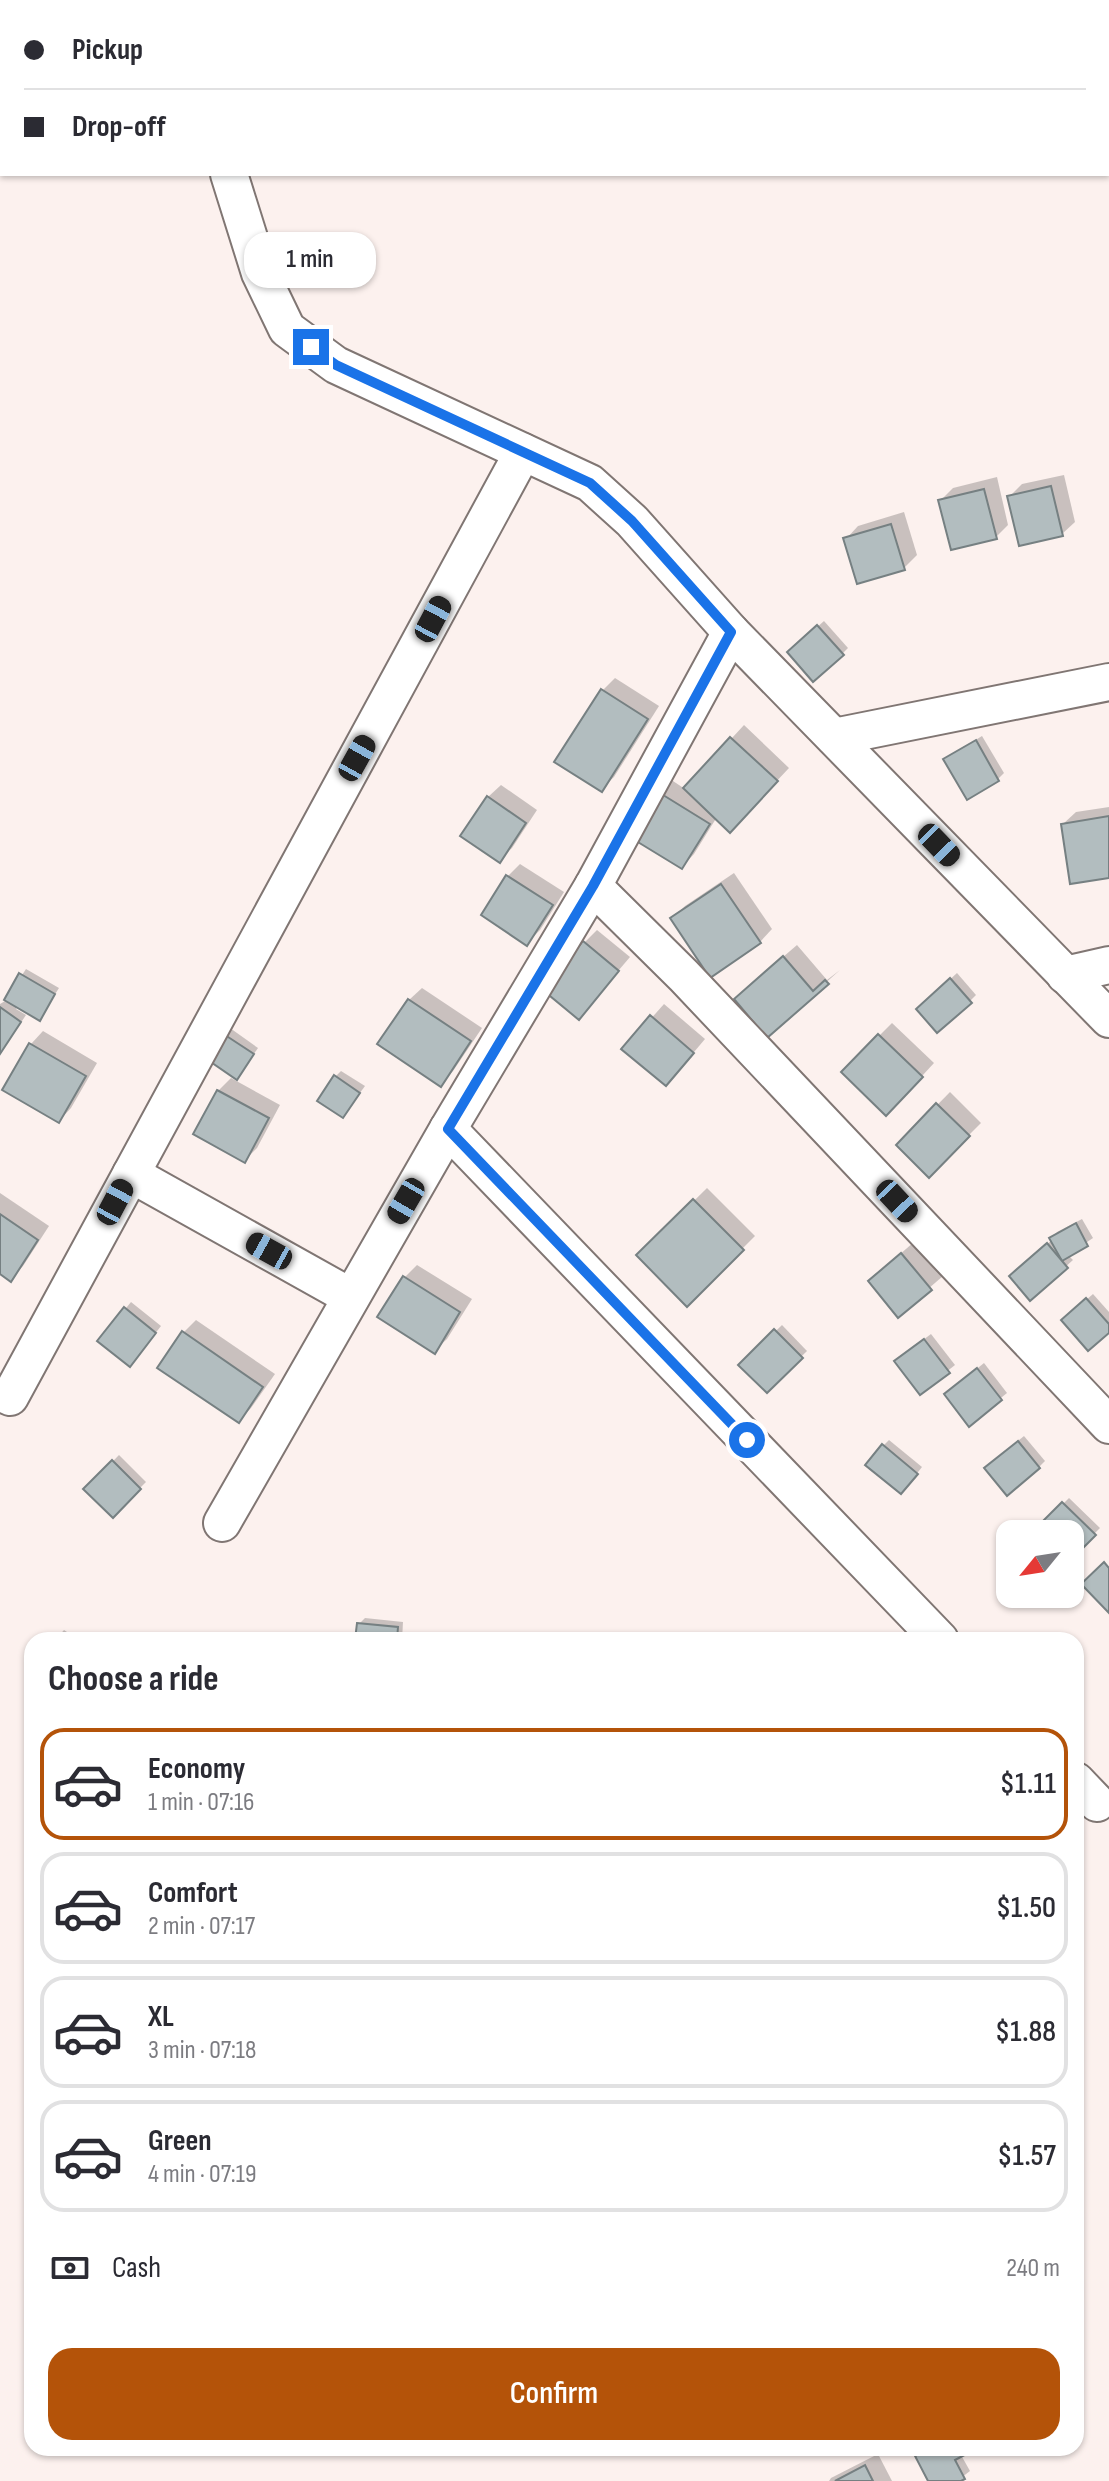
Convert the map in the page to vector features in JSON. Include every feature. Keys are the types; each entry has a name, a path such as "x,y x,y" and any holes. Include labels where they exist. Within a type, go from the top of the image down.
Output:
{"street":[{"path":"230,176 260,273 287,329 336,365 590,483 632,521 731,632 1109,1019"},
{"path":"10,1397 523,452"},
{"path":"222,1523 448,1129 593,886 731,632"},
{"path":"834,737 1109,682"},
{"path":"593,886 684,976 1109,1425"},
{"path":"1065,975 1109,965"},
{"path":"448,1129 932,1632"},
{"path":"131,1174 351,1297"}],"building":[{"path":"1051,486 1063,536 1019,546 1007,496"},
{"path":"984,489 997,539 951,550 938,500"},
{"path":"891,524 905,570 857,584 843,538"},
{"path":"817,625 844,655 813,682 787,652"},
{"path":"601,689 648,719 602,792 554,762"},
{"path":"730,737 778,781 730,833 683,788"},
{"path":"976,740 999,781 967,800 943,759"},
{"path":"655,790 710,824 682,869 628,836"},
{"path":"487,796 526,823 500,863 460,836"},
{"path":"1109,816 1109,878 1070,884 1061,824"},
{"path":"506,875 553,905 527,946 481,915"},
{"path":"721,884 761,943 710,978 670,918"},
{"path":"583,941 619,971 579,1020 544,991"},
{"path":"783,956 813,991 825,980 829,984 767,1038 734,999"},
{"path":"19,973 55,994 40,1021 4,1000"},
{"path":"950,978 972,1003 937,1033 916,1009"},
{"path":"408,999 471,1041 441,1087 377,1044"},
{"path":"0,1007 21,1022 0,1054"},
{"path":"650,1015 694,1053 666,1086 621,1049"},
{"path":"222,1033 254,1054 237,1080 205,1058"},
{"path":"878,1034 923,1077 886,1116 841,1072"},
{"path":"29,1043 86,1076 59,1123 2,1090"},
{"path":"334,1075 360,1093 343,1118 317,1101"},
{"path":"217,1090 269,1118 245,1163 193,1134"},
{"path":"936,1103 970,1136 929,1178 896,1145"},
{"path":"693,1199 744,1250 687,1307 636,1255"},
{"path":"0,1214 38,1240 11,1282 0,1274"},
{"path":"1076,1223 1088,1246 1062,1261 1049,1238"},
{"path":"1047,1243 1068,1268 1030,1301 1009,1276"},
{"path":"901,1253 932,1290 898,1318 868,1281"},
{"path":"403,1276 460,1312 435,1354 377,1317"},
{"path":"1086,1298 1109,1324 1109,1333 1088,1351 1061,1320"},
{"path":"124,1307 156,1333 130,1367 97,1341"},
{"path":"774,1329 803,1358 767,1393 738,1365"},
{"path":"182,1331 263,1387 239,1423 157,1368"},
{"path":"924,1339 950,1373 920,1395 894,1361"},
{"path":"977,1368 1002,1400 969,1427 944,1394"},
{"path":"1018,1441 1040,1468 1007,1496 984,1468"},
{"path":"882,1444 918,1474 901,1494 865,1465"},
{"path":"112,1460 141,1489 113,1518 83,1489"},
{"path":"1062,1502 1081,1520 1044,1520"},
{"path":"1084,1523 1096,1535 1084,1547"},
{"path":"1104,1562 1109,1568 1109,1613 1084,1587 1084,1581"},
{"path":"357,1623 398,1627 398,1632 356,1632"},
{"path":"915,2456 963,2456 955,2460 965,2479 928,2481"},
{"path":"865,2465 873,2481 835,2481"}],"route":[{"path":"311,347 336,365 590,483 632,521 731,632 593,886 448,1129 747,1440"}]}
